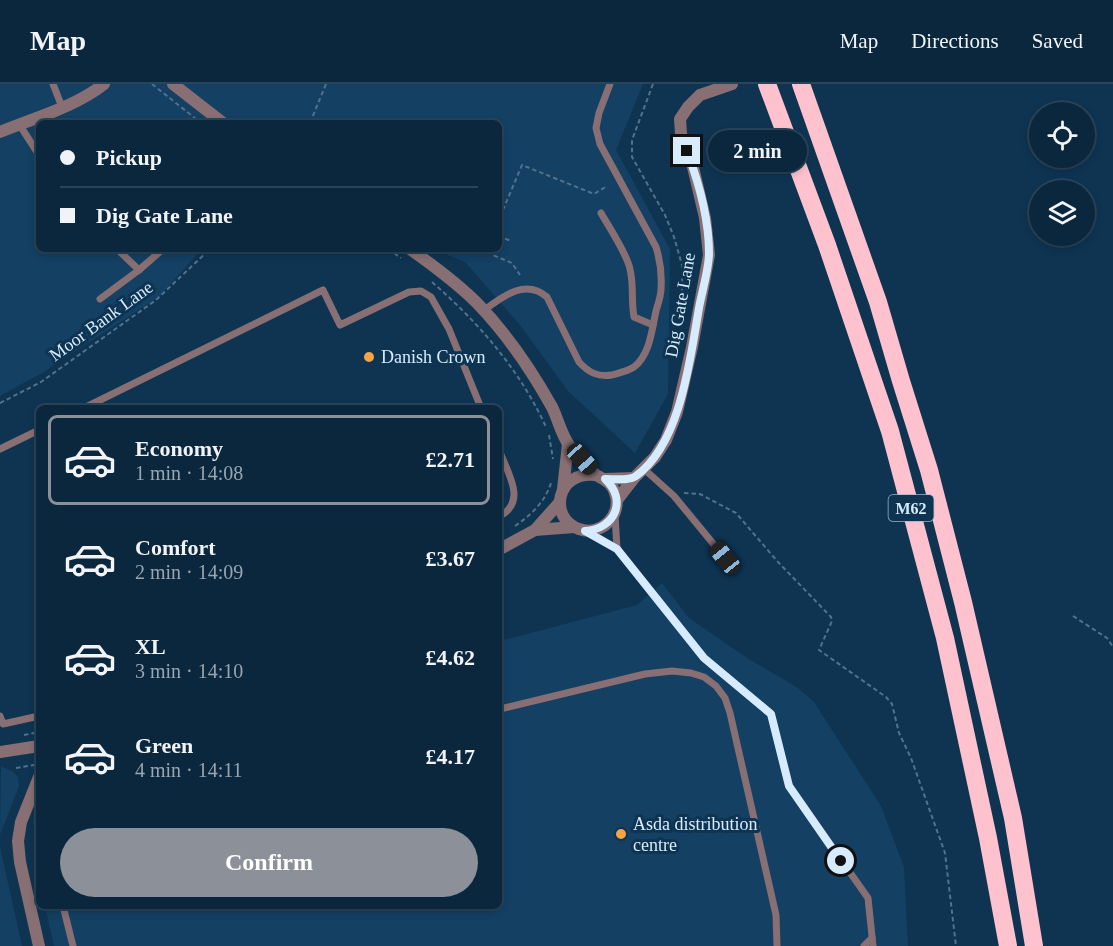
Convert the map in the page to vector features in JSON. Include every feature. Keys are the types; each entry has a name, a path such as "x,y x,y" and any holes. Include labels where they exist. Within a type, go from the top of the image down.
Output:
{"highway":[{"name":"M62","path":"767,84 827,245 890,431 945,638 988,838 1008,946"},
{"name":"M62","path":"801,84 878,302 929,470 963,602 1013,818 1034,946"}],"street":[{"path":"0,132 84,97 104,84"},
{"path":"173,84 219,120"},
{"name":"Dig Gate Lane","path":"616,506 634,478 655,457 673,426 709,255 705,218 693,167 681,134 680,120 688,107 700,95 732,84"},
{"path":"407,254 442,272 477,303 523,358 553,409 568,444 600,477 611,485 615,492 616,506 611,520 604,526 595,530 535,531"},
{"path":"568,444 560,502 564,516 580,529"},
{"path":"563,489 577,476 586,474 600,477 634,478"},
{"path":"502,548 535,531 560,502"},
{"path":"0,752 36,751"},
{"path":"36,784 21,822 18,841 20,862 39,946"}],"lane":[{"path":"53,84 62,107"},
{"path":"483,311 517,290 525,288 542,293 547,297 579,362 586,370 597,375 610,375 634,367 642,357 649,344 661,289 660,260 656,248 600,144 596,128 610,84"},
{"path":"19,124 36,150"},
{"path":"600,213 630,267 631,305 634,317 653,325"},
{"path":"120,252 140,270"},
{"path":"100,299 140,270 160,252"},
{"path":"90,405 323,290 340,325 409,292 421,291 431,297 449,329 481,405"},
{"path":"0,449 36,431"},
{"path":"502,457 515,490 510,509 502,515"},
{"path":"644,469 674,496 725,558"},
{"path":"616,506 617,549"},
{"path":"580,529 617,549 704,658 771,714 789,786 868,898 873,942 864,946"},
{"path":"502,709 645,674 672,671 704,677 716,686 725,698 730,713 776,915 777,946"},
{"path":"0,716 3,724 36,717"},
{"path":"64,909 73,946"}],"path":[{"path":"152,84 197,120"},
{"path":"311,120 326,84"},
{"path":"653,84 632,140 632,157 675,237 682,265 686,319 695,329"},
{"path":"502,212 522,165 594,194 607,186"},
{"path":"502,237 511,241"},
{"name":"Moor Bank Lane","path":"0,403 41,382 156,300 207,252"},
{"path":"495,252 494,255 512,263 520,274"},
{"path":"431,280 477,324 513,371 535,405 547,430 552,444 553,462"},
{"path":"508,530 523,521 537,507 548,491 552,477"},
{"path":"674,496 687,492 700,494 736,513 778,562 831,617 832,621 819,651 886,697 892,704 899,733 911,758 945,853 956,946"},
{"path":"1073,616 1107,638 1113,647"},
{"path":"16,768 36,765"}],"shaded area":[{"path":"0,84 643,84 616,150 670,249 668,394 635,453 568,391 520,325 465,262 440,252 502,252 502,120 36,120 36,252 199,252 159,297 42,373 0,396"},
{"path":"662,583 689,618 747,658 798,688 814,702 881,806 904,867 908,946 54,946 46,909 502,909 502,640 637,605"},
{"path":"1,766 18,777 19,786 0,835"},
{"path":"36,815 36,844 33,820"},
{"path":"0,847 22,946 0,946"}],"place":[{"name":"Danish Crown","path":"369,357"},
{"name":"Asda distribution centre","path":"621,834"}],"route":[{"path":"687,151 705,218 709,255 677,412 666,440 644,469 634,478 605,479 615,492 617,506 615,512 604,526 585,531 617,549 704,658 771,714 789,786 841,861"}]}
